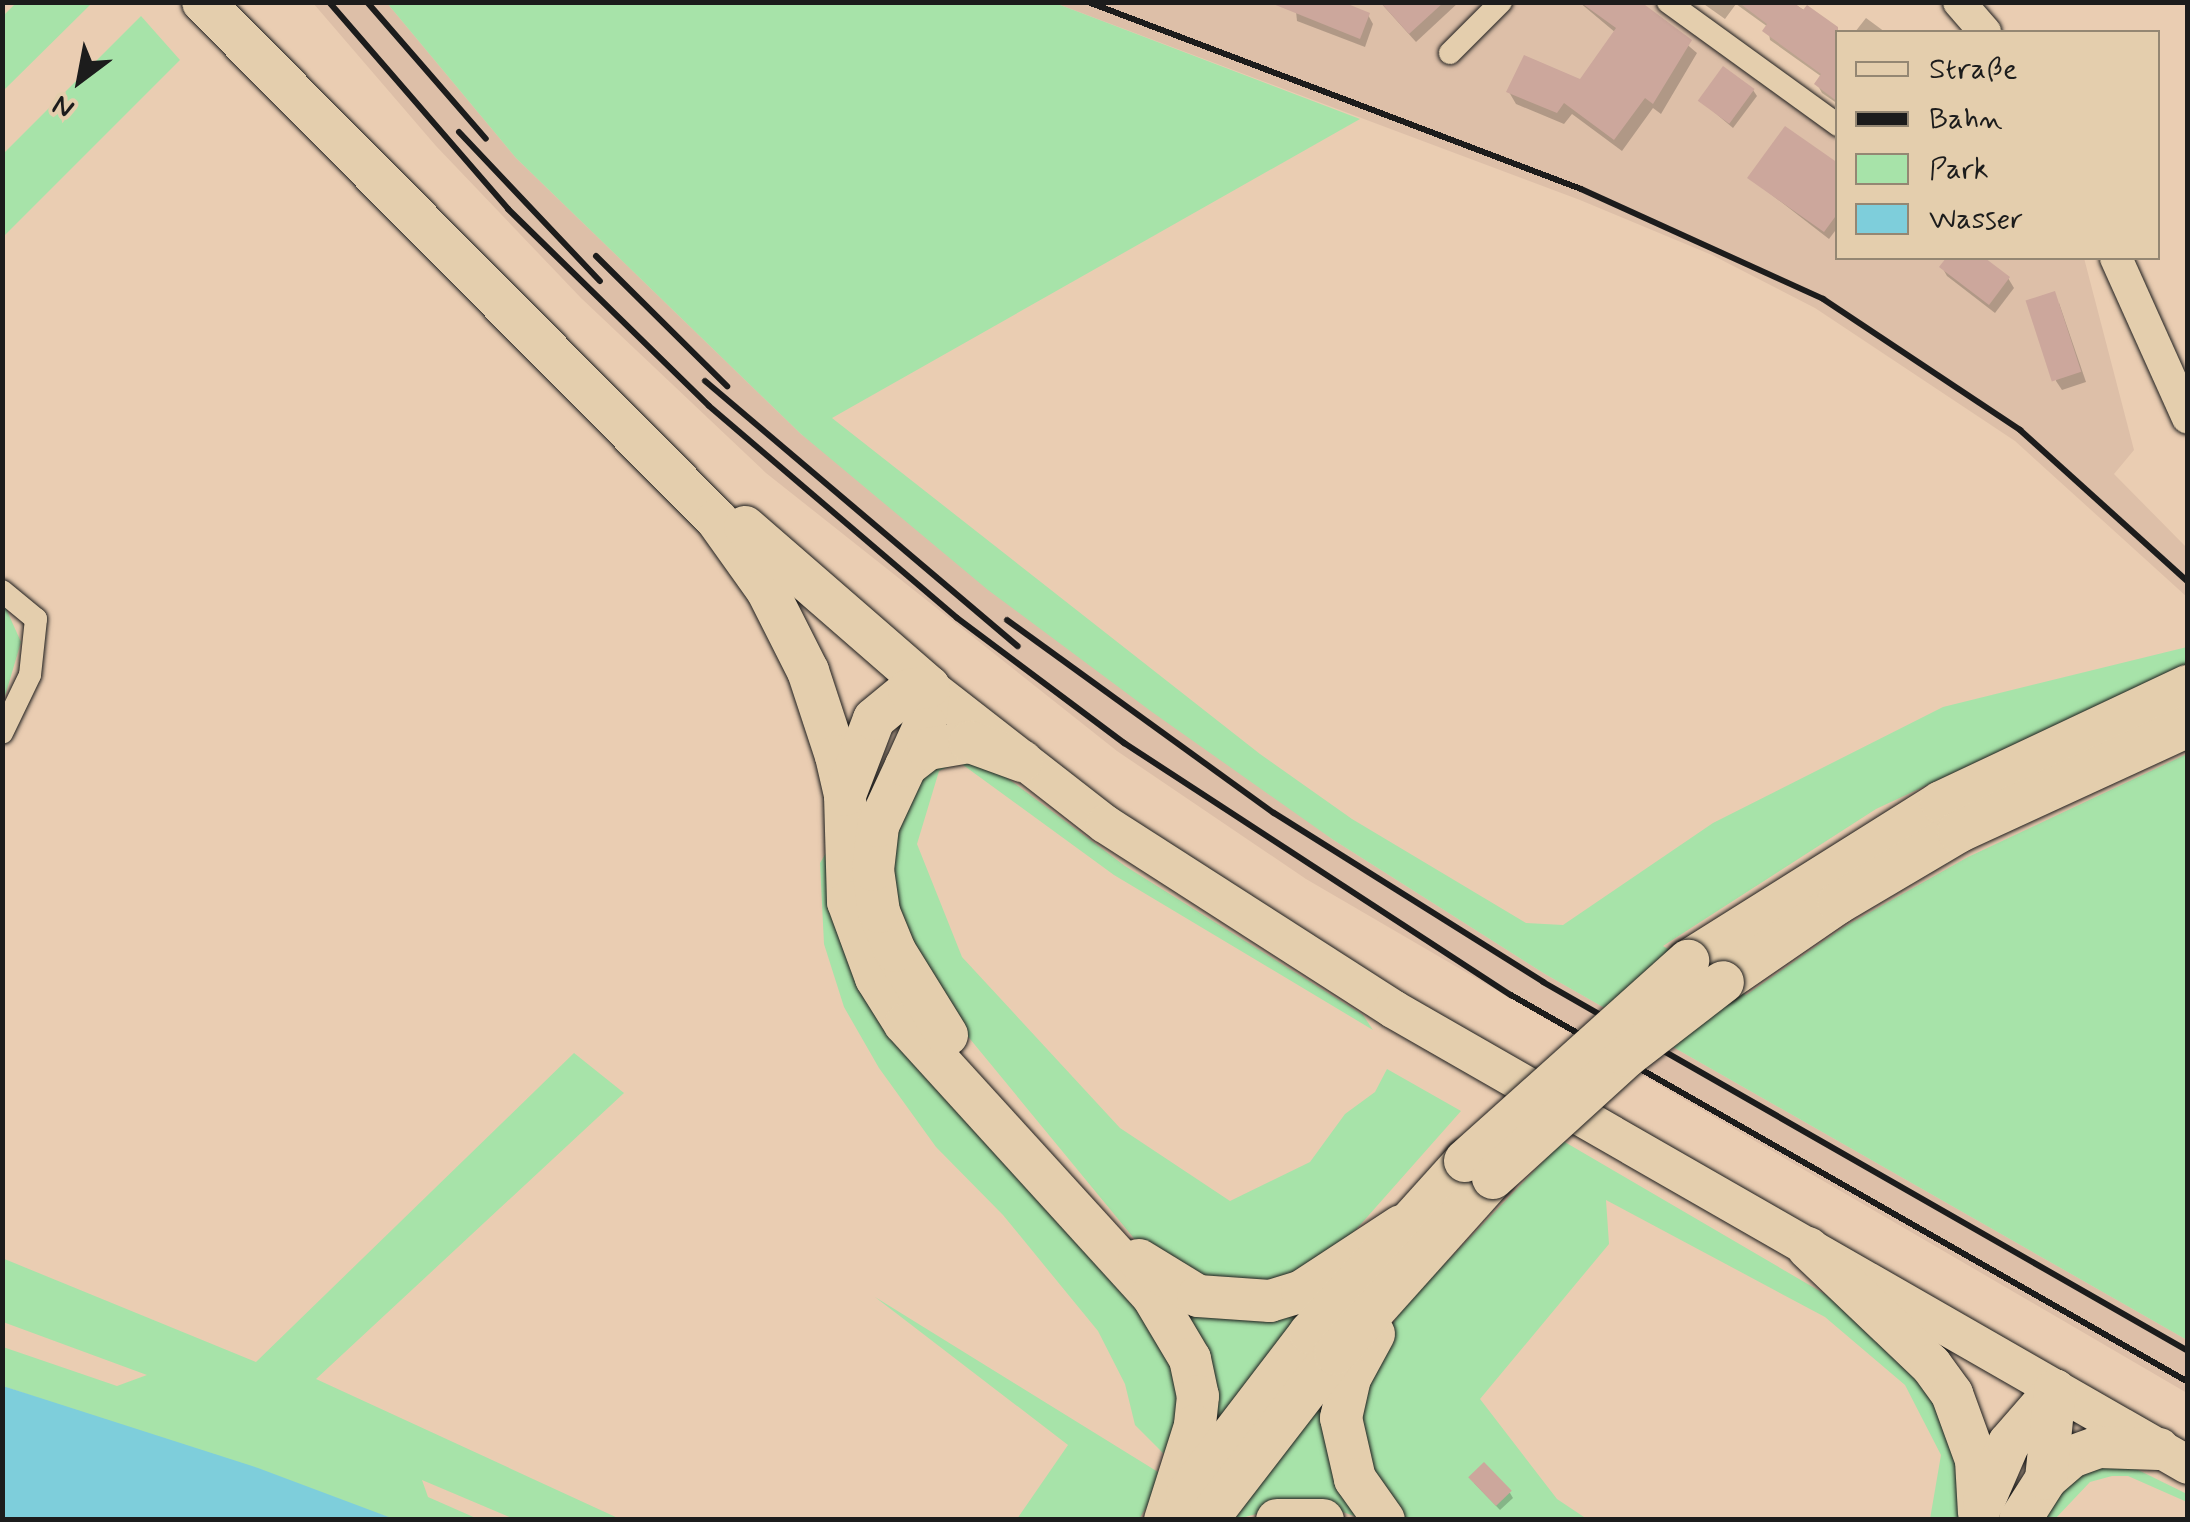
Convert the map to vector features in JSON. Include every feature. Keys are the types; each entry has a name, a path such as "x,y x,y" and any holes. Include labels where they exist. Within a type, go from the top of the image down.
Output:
{"highway":[{"path":"203,2 716,520 767,590 813,684 845,795 848,902 889,1002 1152,1295 1190,1359 1198,1396 1195,1426 1167,1520"},
{"path":"232,2 711,496"},
{"path":"622,424 711,496 930,687"},
{"path":"1167,1520 1266,1387 1479,1169 1706,972 1940,802 2188,686"},
{"path":"845,795 874,719 889,701 930,687"},
{"path":"930,687 925,724 885,805 874,848 875,892 895,951 1000,1105 1144,1266 1198,1296 1270,1301 1302,1292 1415,1236"},
{"path":"1706,972 1958,832 2188,726"},
{"path":"906,766 949,741 986,745 1022,761"},
{"path":"1207,1520 1415,1236"},
{"path":"1384,1520 1355,1479 1342,1418 1358,1364 1415,1236"},
{"path":"1808,1248 1931,1365 1952,1394 1992,1517"},
{"path":"1992,1517 2008,1443 2055,1390"},
{"path":"2046,1479 2055,1390"},
{"path":"1992,1517 2071,1457 2099,1447 2174,1457"},
{"path":"1277,1520 1323,1520"}],"main road":[{"path":"1959,2 1983,30"},
{"path":"2117,260 2188,418"},
{"path":"930,687 1022,761 1206,893 1808,1248 2174,1457"}],"street":[{"path":"1450,53 1502,2"},
{"path":"1668,2 1835,123"},
{"path":"2,591 36,619 30,674 2,733"}],"shaded area":[{"path":"313,3 387,3 516,158 801,434 1332,839 1545,974 2187,1340 2187,1393 1306,879 1117,751 766,473 581,298 436,146"},
{"path":"1055,3 1651,3 1835,133 1835,260 2085,260 2134,450 2114,474 2187,548 2187,597 2015,441 1815,308 1712,255 1580,200"}],"green space":[{"path":"17,2 92,3 3,91 3,16"},
{"path":"387,3 1055,3 1360,119 832,418 1260,754 1352,819 1526,923 1563,925 1713,823 1943,707 2187,647 2187,664 1876,809 1663,946 1746,995 1844,927 1968,857 2187,754 2187,1340 1545,974 1332,839 1152,712 988,590 801,434 516,158"},
{"path":"141,16 180,60 3,237 3,154"},
{"path":"3,602 21,642 3,703"},
{"path":"979,757 1125,866 1363,1015 1373,1030 1114,875 959,762 939,771 917,844 962,957 1120,1128 1230,1201 1310,1162 1345,1114 1375,1092 1387,1069 1461,1111 1353,1233 1312,1269 1228,1291 1137,1242 947,1011 898,923 890,834 916,765"},
{"path":"826,853 841,907 1145,1298 1186,1399 1168,1458 1135,1425 1125,1384 1098,1331 1003,1215 936,1147 879,1068 844,1007 824,944 820,863"},
{"path":"574,1053 624,1093 316,1379 620,1519 514,1519 422,1480 428,1497 478,1519 394,1519 3,1386 3,1347 117,1386 147,1375 3,1322 2,1258 256,1362"},
{"path":"1563,1141 1847,1307 1894,1342 1954,1429 1963,1519 1930,1519 1941,1455 1905,1385 1825,1317 1606,1200 1609,1244 1480,1399 1557,1499 1587,1519 1403,1519 1358,1459 1367,1364 1404,1306"},
{"path":"1346,1268 1205,1446 1181,1319 1196,1304"},
{"path":"875,1297 1158,1472 1165,1479 1139,1519 1017,1519 1068,1445"},
{"path":"1347,1366 1364,1519 1327,1507 1282,1507 1234,1520"},
{"path":"2128,1465 2187,1494 2187,1502 2128,1476 2112,1476 2090,1482 2055,1519 2036,1520 2079,1470"}],"water":[{"path":"3,1386 258,1468 394,1519 3,1519"}],"building":[{"path":"1268,2 1343,2 1370,13 1360,39"},
{"path":"1380,2 1444,2 1409,34"},
{"path":"1580,2 1641,2 1692,40 1653,104 1645,98 1614,140 1564,103 1557,113 1506,92 1524,55 1580,79 1616,28"},
{"path":"1738,2 1793,2 1803,10 1807,5 1838,27 1835,100 1814,84 1821,74 1762,31 1767,24"},
{"path":"1723,66 1755,89 1729,124 1698,101"},
{"path":"1785,126 1835,161 1835,217 1824,232 1747,178"},
{"path":"1944,260 1988,260 2010,277 1989,305 1939,267"},
{"path":"2055,291 2081,372 2052,381 2026,301"},
{"path":"1484,1462 1512,1491 1496,1506 1468,1477"}],"railway":[{"path":"329,2 508,209 709,406 957,618 1124,743 1511,995 2188,1382"},
{"path":"367,2 486,139"},
{"path":"1088,2 1581,189 1823,299 2020,430 2188,582"},
{"path":"459,132 600,281"},
{"path":"596,256 727,386"},
{"path":"705,381 1018,646"},
{"path":"1007,620 1274,813 1543,982 2188,1351"}]}
